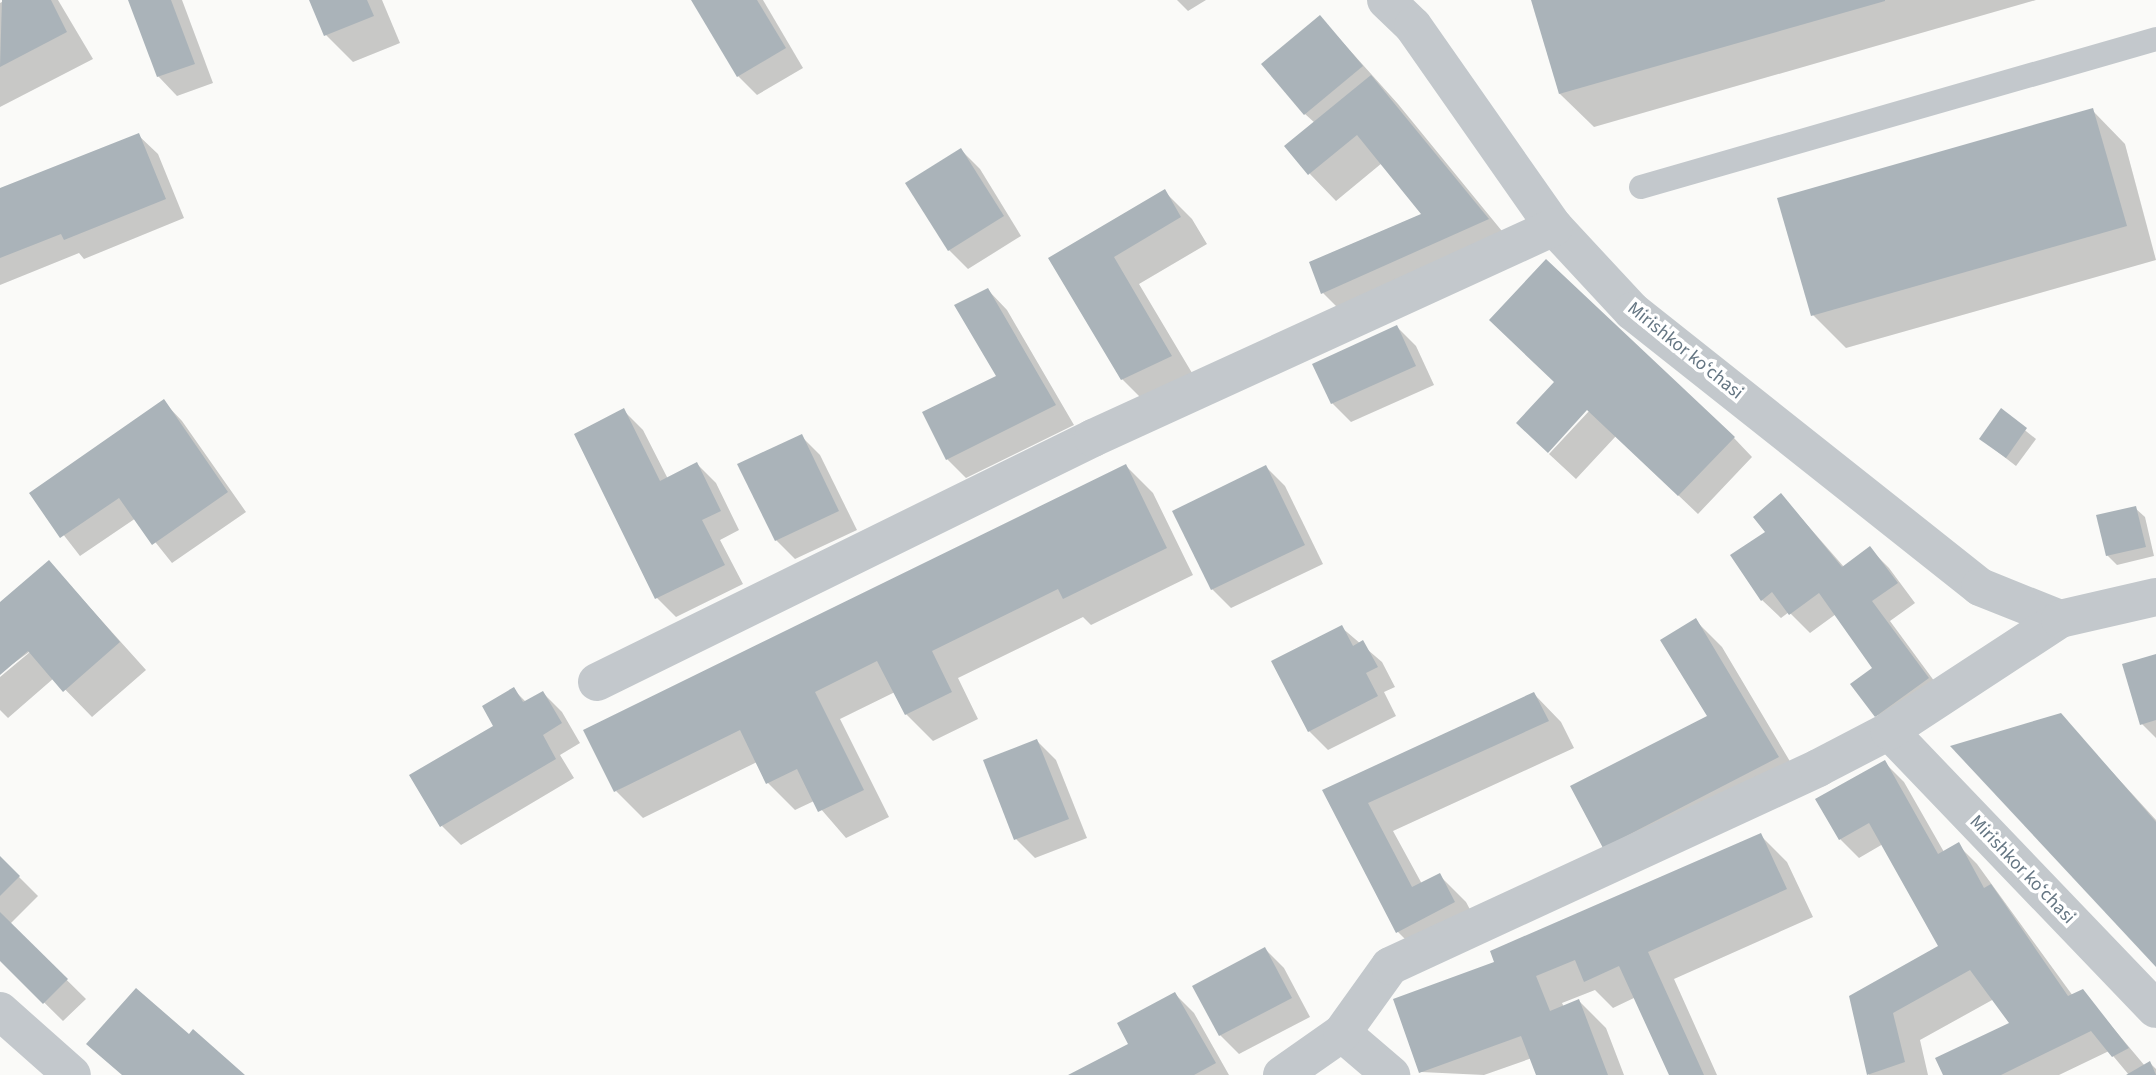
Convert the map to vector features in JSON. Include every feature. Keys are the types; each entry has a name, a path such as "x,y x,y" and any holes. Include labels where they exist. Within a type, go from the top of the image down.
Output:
{"street":[{"name":"Mirishkor koʻchasi","path":"1386,0 1413,26 1554,227 1632,311 1980,587 2060,619"},
{"path":"597,682 1093,438 1554,227"},
{"path":"1282,1075 1342,1033 1390,966 1889,731 2060,619 2156,597"},
{"name":"Mirishkor koʻchasi","path":"1889,731 2156,1009"},
{"path":"0,1011 14,1047 72,1075"},
{"path":"1342,1033 1391,1075"}],"lane":[{"path":"1641,187 2156,39"}],"building":[{"path":"2,0 51,0 67,32 0,67"},
{"path":"128,0 171,0 195,64 157,77"},
{"path":"309,0 367,0 374,16 324,36"},
{"path":"691,0 757,0 786,48 737,77"},
{"path":"1531,0 1885,0 1885,1 1559,94"},
{"path":"1320,15 1363,66 1304,115 1261,64"},
{"path":"1371,75 1489,219 1321,294 1309,262 1421,214 1357,135 1308,175 1284,146"},
{"path":"2093,108 2127,226 1811,316 1777,198"},
{"path":"139,133 166,199 64,240 61,234 0,258 0,188"},
{"path":"961,148 1004,216 948,251 905,183"},
{"path":"1165,189 1181,217 1114,257 1172,356 1121,380 1048,258"},
{"path":"1546,259 1735,437 1678,496 1587,410 1548,453 1516,423 1554,382 1489,320"},
{"path":"988,288 1056,405 946,460 922,412 996,376 954,305"},
{"path":"1397,325 1416,366 1331,404 1312,364"},
{"path":"164,399 228,492 152,545 119,498 60,538 29,493"},
{"path":"624,408 660,481 697,462 721,511 702,520 725,565 655,599 574,434"},
{"path":"2001,408 2027,428 2006,458 1979,439"},
{"path":"802,434 839,511 775,541 737,464"},
{"path":"1126,464 1167,548 1063,599 1058,589 932,651 952,692 905,715 877,661 815,692 864,790 818,812 797,769 766,784 740,730 614,792 583,730"},
{"path":"1266,465 1305,545 1211,590 1172,511"},
{"path":"1781,493 1842,567 1870,546 1898,583 1872,601 1929,678 1875,717 1850,684 1872,668 1819,593 1789,615 1772,592 1761,601 1730,555 1765,532 1753,517"},
{"path":"2136,506 2146,547 2106,556 2096,515"},
{"path":"49,560 120,642 63,692 28,651 0,675 0,602"},
{"path":"1696,618 1779,757 1603,848 1570,786 1707,716 1660,640"},
{"path":"1342,625 1353,646 1363,640 1378,667 1366,673 1378,696 1308,732 1271,661"},
{"path":"2156,654 2156,720 2140,725 2122,664"},
{"path":"514,687 523,702 543,691 562,723 543,735 556,759 440,827 409,775 493,726 482,706"},
{"path":"1534,692 1549,721 1368,803 1412,887 1440,873 1455,902 1396,933 1322,790"},
{"path":"2061,713 2156,822 2156,967 1950,746"},
{"path":"1037,739 1069,819 1014,840 983,760"},
{"path":"1885,760 1938,854 1959,842 1984,888 1991,884 2068,996 2083,989 2129,1048 2112,1057 2091,1031 2001,1075 1943,1075 1935,1058 2009,1023 1970,970 1893,1013 1905,1062 1867,1075 1849,996 1938,946 1869,823 1839,840 1815,799"},
{"path":"1761,833 1787,889 1648,952 1704,1075 1669,1075 1619,966 1584,982 1575,960 1536,976 1550,1011 1579,999 1608,1075 1536,1075 1521,1036 1419,1073 1393,999 1494,962 1490,951"},
{"path":"0,856 20,876 0,896"},
{"path":"0,912 68,979 43,1004 0,961"},
{"path":"1265,947 1292,998 1219,1036 1192,986"},
{"path":"136,988 189,1034 193,1029 245,1075 122,1075 86,1044"},
{"path":"1175,992 1216,1063 1194,1075 1068,1075 1128,1044 1117,1023"},
{"path":"2150,1061 2156,1075 2126,1075"}]}
